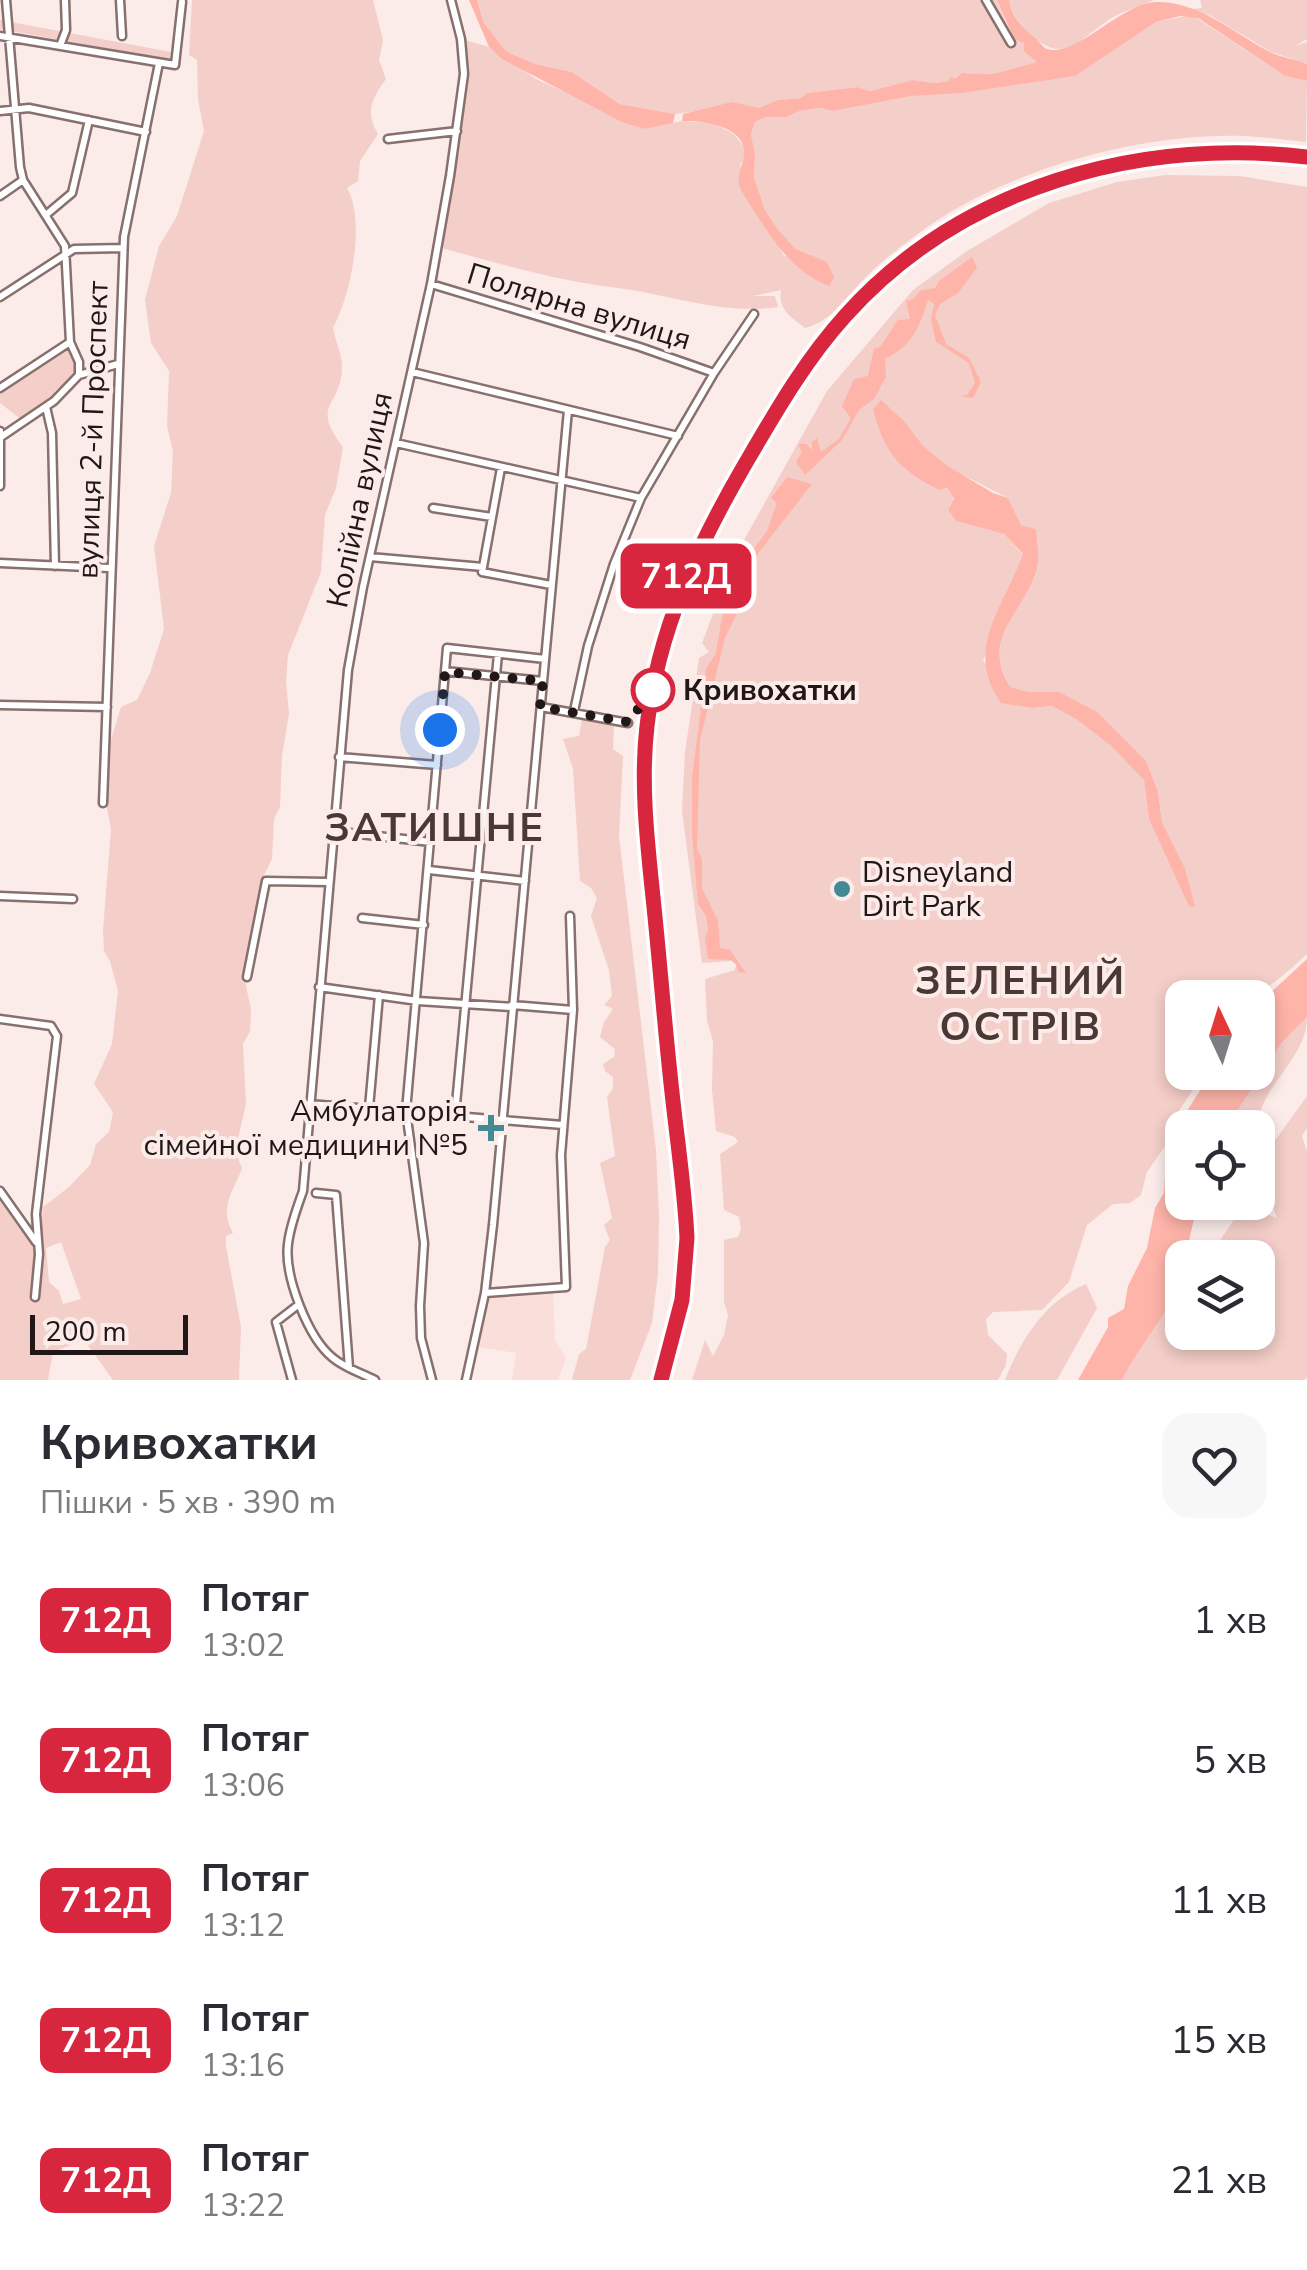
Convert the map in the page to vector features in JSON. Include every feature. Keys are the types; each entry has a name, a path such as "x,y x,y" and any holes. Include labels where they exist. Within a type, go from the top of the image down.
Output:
{"street":[{"path":"6,0 23,180 47,214 66,254 70,342 79,362 79,374"},
{"path":"60,46 66,30 65,0"},
{"path":"120,0 122,36"},
{"name":"Колійна вулиця","path":"375,1380 349,1368 323,1348 298,1305 288,1244 302,1191 348,670 430,284 464,74 461,39 451,0"},
{"path":"986,0 1011,43"},
{"path":"0,36 175,66 182,2"},
{"name":"вулиця 2-й Проспект","path":"103,804 124,248 159,63"},
{"path":"0,111 29,108 146,132"},
{"path":"47,214 72,193 89,120"},
{"path":"388,139 456,131"},
{"path":"0,196 23,180"},
{"path":"0,296 78,248 124,248"},
{"name":"Полярна вулиця","path":"430,284 640,347 714,374"},
{"path":"574,711 588,646 614,564 641,498 754,314"},
{"path":"0,388 70,342"},
{"path":"0,486 0,434 46,406 79,374 118,364"},
{"path":"412,372 678,436"},
{"path":"46,406 52,433 55,566"},
{"path":"466,1380 485,1293 568,410"},
{"path":"396,443 641,498"},
{"path":"501,468 482,572 552,585"},
{"path":"433,508 492,517"},
{"path":"370,557 483,568"},
{"path":"0,563 109,568"},
{"path":"432,1380 421,1338 424,1244 406,1111 447,648 545,659"},
{"path":"455,1115 498,654"},
{"path":"445,672 543,681"},
{"path":"0,705 106,707"},
{"path":"540,707 628,722"},
{"path":"340,757 437,765"},
{"path":"332,831 431,842"},
{"path":"429,870 525,880"},
{"path":"247,976 266,880 328,882"},
{"path":"0,896 73,899"},
{"path":"485,1293 566,1287 563,1125 574,1010 570,916"},
{"path":"362,918 424,925"},
{"path":"319,988 418,1000 574,1010"},
{"path":"369,1108 379,995"},
{"path":"0,1019 51,1026 56,1036 36,1214 39,1254 35,1298"},
{"path":"309,1104 563,1125"},
{"path":"0,1191 37,1243"},
{"path":"316,1192 336,1195 349,1368"},
{"path":"292,1380 276,1322 298,1305"}],"shaded area":[{"path":"192,0 373,0 383,40 379,60 386,79 372,106 378,134 360,161 358,181 347,188 353,202 356,238 350,278 333,328 342,366 341,380 328,413 328,421 343,447 336,488 325,515 321,572 288,655 289,714 280,807 274,819 272,859 262,879 244,977 251,1009 250,1031 243,1044 246,1104 235,1151 242,1168 227,1207 233,1233 226,1236 241,1327 239,1380 113,1380 84,1340 53,1352 48,1380 0,1380 0,1195 34,1244 41,1231 43,1207 90,1165 96,1144 109,1132 113,1112 94,1084 112,1044 118,991 104,951 103,930 111,829 106,803 110,743 121,707 137,700 150,673 164,629 154,546 171,493 169,371 151,343 145,300 159,246 177,216 204,131 197,60 189,55","holes":["61,1242 81,1299 63,1304 59,1291 49,1282 46,1248"]},
{"path":"469,0 477,0 484,23 506,51 535,64 572,72 620,104 675,114 673,123 645,129 622,122 502,59 489,47"},
{"path":"477,0 997,0 1010,32 1038,62 993,74 962,73 949,81 913,80 870,91 857,87 807,93 802,98 778,100 759,109 732,102 675,114 620,104 572,72 535,64 506,51 484,23"},
{"path":"997,0 1009,0 1021,25 1045,48 1056,50 1069,47 1144,4 1173,3 1216,20 1270,52 1307,64 1307,81 1285,76 1198,18 1180,16 1156,22 1075,76 766,117 755,122 751,134 754,177 765,210 796,249 827,262 834,277 829,286 786,255 743,194 739,180 744,154 738,137 711,124 682,121 683,114 732,102 759,108 807,93 857,87 870,91 913,80 949,81 962,73 993,74 1037,62 1024,51 1024,43 1014,39"},
{"path":"1009,0 1154,0 1117,15 1077,43 1058,49 1047,46 1026,30"},
{"path":"1200,0 1307,0 1307,39 1295,46 1307,42 1307,64 1271,52 1192,9 1202,8"},
{"path":"1192,15 1285,76 1307,81 1306,142 1246,136 1161,141 1072,160 1029,175 987,192 915,236 815,325 805,328 790,316 783,308 781,290 753,296 775,296 778,307 717,306 550,276 438,247 463,87 461,39 489,47 536,79 645,129 682,121 713,123 734,134 745,156 740,166 784,256 811,255 796,249 765,210 754,177 751,134 755,122 798,111 833,111 912,96 996,87 1125,42 1156,22"},
{"path":"0,20 171,52 170,60 0,29"},
{"path":"1165,175 1240,176 1307,187 1307,954 1275,982 1165,980 1165,1090 1193,1090 1180,1110 1165,1110 1165,1146 1147,1172 1141,1195 1130,1203 1113,1204 1087,1225 1069,1282 1042,1310 993,1312 986,1319 988,1335 1007,1354 998,1380 692,1380 705,1340 713,1356 724,1335 728,1315 724,1302 724,1240 738,1237 741,1229 739,1217 724,1210 720,1154 738,1142 735,1137 716,1131 713,1041 707,1021 705,979 735,970 736,965 732,961 702,963 682,811 685,752 699,658 709,652 702,643 734,558 827,391 913,290 967,251 1049,203 1117,182","holes":["963,475 1008,498 1021,525 1036,529 1037,570 1002,639 1002,669 1010,686 983,661 1023,555 1004,534 956,521 948,510","1011,687 1029,692 1059,692 1146,761 1158,791 1162,822 1185,868 1194,907 1149,819 1144,780 1110,745 1076,719 1052,706 1033,708"]},
{"path":"972,257 977,268 958,293 940,304 935,315 946,344 969,358 981,382 973,398 960,396 967,395 975,383 969,363 936,342 931,320 934,304 928,300 913,335 885,359 886,377 874,399 859,410 842,440 805,475 796,462 802,452 798,444 806,444 812,450 812,442 817,438 821,452 839,439 851,418 842,406 854,379 868,376 874,349 880,347 898,320 910,319 906,301 921,290 935,288"},
{"path":"65,347 76,365 76,375 55,391 55,397 22,420 0,403 0,391"},
{"path":"881,400 923,446 946,465 1008,498 1021,525 1036,529 1037,569 1002,639 1002,669 1010,687 1029,692 1059,692 1097,712 1146,761 1158,791 1162,822 1185,868 1195,907 1189,906 1149,819 1144,780 1110,745 1052,706 1033,708 1001,703 990,683 986,646 1023,554 1004,534 956,521 948,510 954,498 947,487 939,490 895,458 882,437 873,409"},
{"path":"787,477 812,484 759,552 746,582 745,597 725,638 700,740 697,849 702,859 702,888 718,921 720,948 730,950 746,973 738,972 731,960 708,959 706,916 698,904 692,777 706,669 716,653 737,572 767,531 777,503 771,498"},
{"path":"582,718 614,726 613,749 623,756 619,836 656,1150 658,1273 652,1323 630,1380 572,1380 579,1354 586,1349 605,1247 610,1240 604,1225 612,1218 600,1163 615,1156 607,1097 613,1088 613,1077 603,1064 614,1057 615,1049 600,1037 613,1009 604,1005 612,996 609,970 591,916 597,898 580,881 573,769 563,739 579,736"},
{"path":"1307,959 1307,1017 1275,1053 1275,989"},
{"path":"1307,1017 1300,1046 1275,1084 1275,1053"},
{"path":"1200,1090 1251,1090 1238,1110 1188,1110"},
{"path":"1251,1090 1271,1090 1261,1110 1238,1110"},
{"path":"1307,1096 1307,1128 1302,1136 1307,1152 1307,1377 1122,1380 1165,1309 1165,1350 1275,1350 1275,1240 1220,1240 1234,1220 1277,1218 1275,1141"},
{"path":"1165,1178 1165,1220 1194,1220 1189,1240 1165,1240 1165,1310 1122,1380 1078,1380 1108,1327 1108,1318 1124,1309 1128,1286 1147,1248 1155,1208 1164,1193"},
{"path":"1086,1284 1097,1308 1057,1380 1005,1380 1036,1323 1058,1300"},
{"path":"553,1290 555,1341 566,1358 558,1380 512,1380 516,1353 479,1347 489,1296"}],"railway":[{"path":"661,1380 682,1299 687,1238 647,839 645,748 653,690 671,621 713,522 782,403 832,332 893,270 944,233 999,203 1057,180 1117,165 1179,156 1243,153 1307,157"}],"train":[{"name":"712Д","path":"661,1380 682,1300 687,1238 646,834 647,727 674,609 709,525 788,392 822,343 874,286 942,234 1027,190 1100,166 1218,152 1307,157"}],"place":[{"name":"Кривохатки","path":"653,690"},
{"name":"Disneyland Dirt Park","path":"842,889"},
{"name":"Амбулаторія сімейної медицини №5","path":"491,1128"}],"district":[{"name":"ЗАТИШНЕ","path":"435,828"},
{"name":"ЗЕЛЕНИЙ ОСТРІВ","path":"1021,1004"}],"route":[{"path":"440,730 445,672 543,681 540,707 628,722 653,690"}]}
